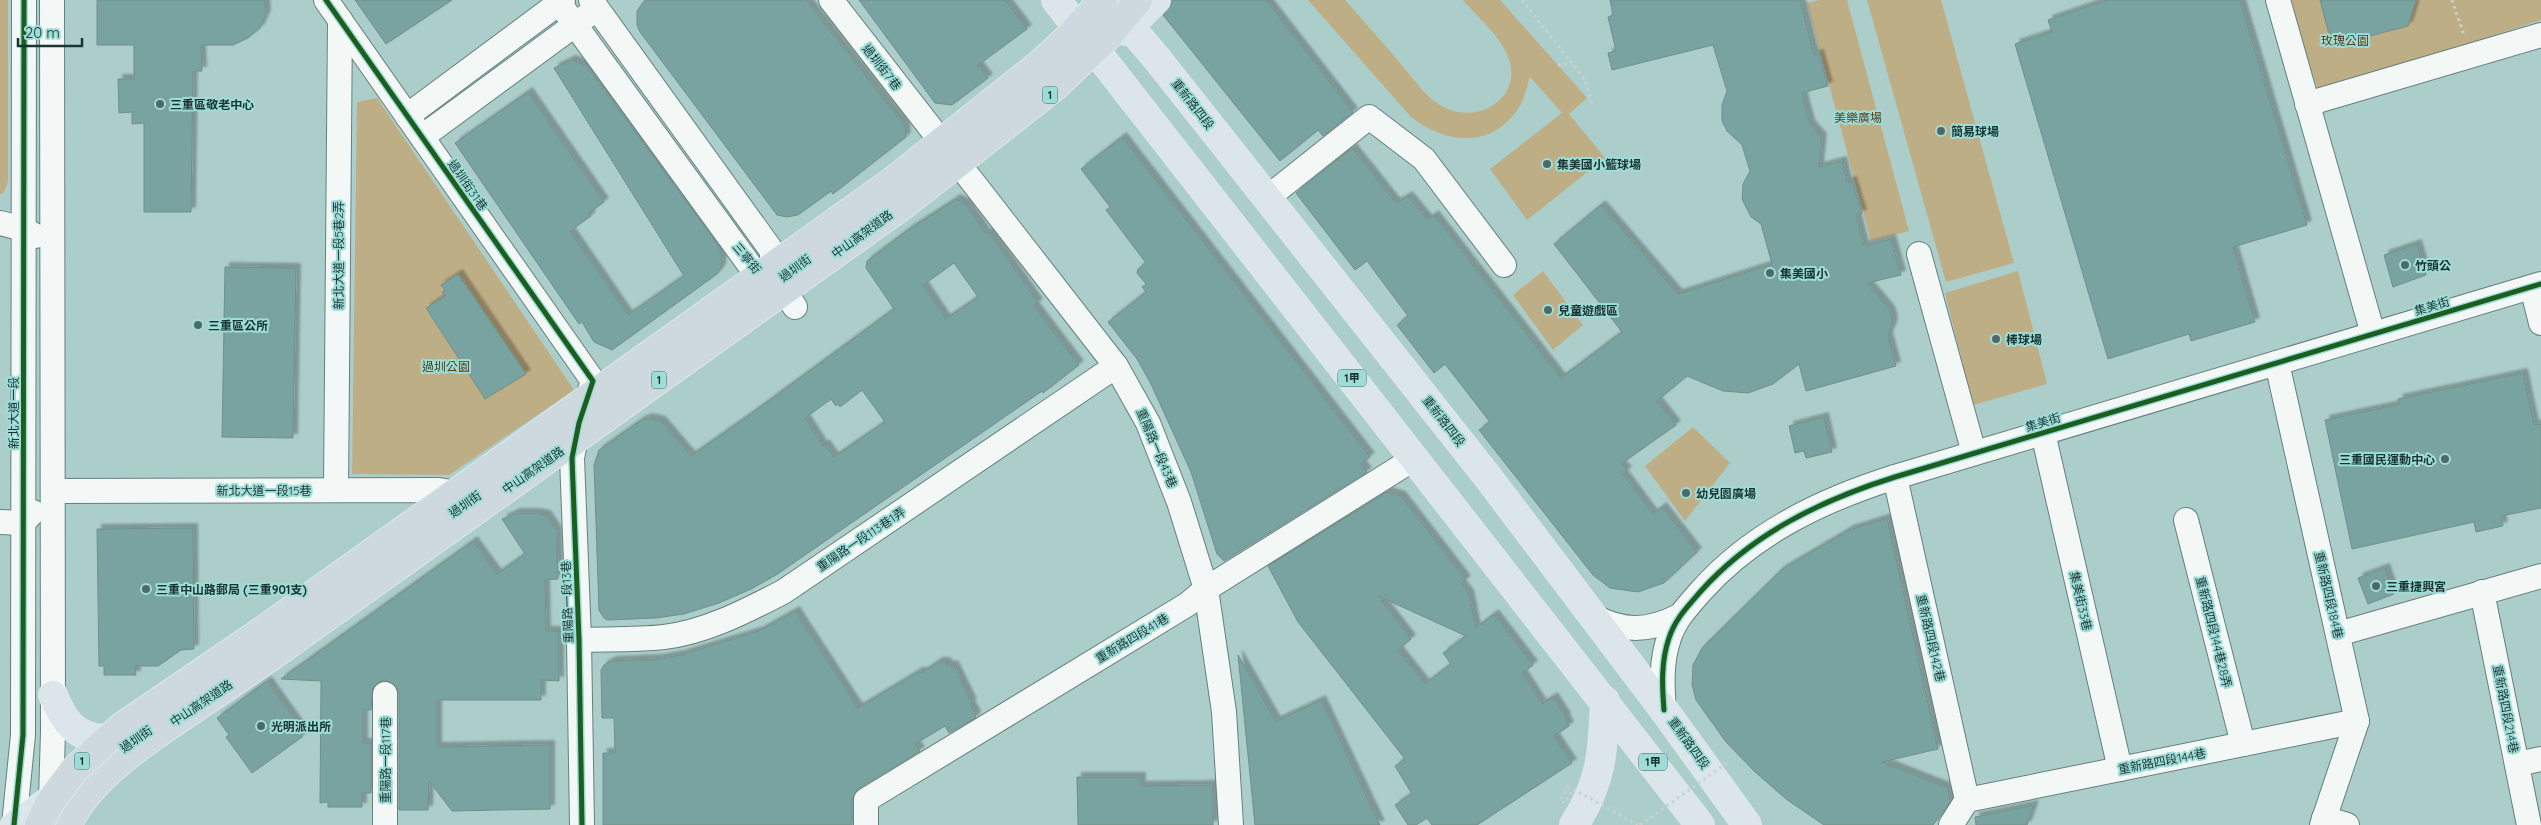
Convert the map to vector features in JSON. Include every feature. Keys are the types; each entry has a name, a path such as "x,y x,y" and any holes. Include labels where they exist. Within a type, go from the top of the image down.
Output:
{"highway":[{"name":"中山高架道路","path":"1103,0 1068,38 1040,64 893,180 258,634 120,728 74,769 49,804 54,815 84,797 103,776 127,755 273,655 544,463 898,208 997,134 1081,63 1109,35 1138,0"}],"main road":[{"name":"1甲","path":"1056,0 1700,825"},
{"path":"957,151 970,116 1054,46 1092,0"},
{"name":"重新路四段","path":"1107,0 1267,198 1487,476 1664,710 1725,774 1747,825"},
{"name":"1","path":"957,151 990,145 1099,55 1156,0"},
{"name":"過圳街","path":"54,815 72,800 108,760 132,741 957,151"},
{"path":"531,457 550,447 563,448 572,458"},
{"path":"53,695 59,714 71,727 91,738 132,741"},
{"path":"1574,825 1589,802 1603,754 1605,701"},
{"name":"1","path":"14,825 54,815"}],"street":[{"name":"新北大道一段","path":"14,825 23,735 12,522 24,229 24,0"},
{"path":"52,0 54,815"},
{"name":"過圳街31巷","path":"326,0 593,381"},
{"name":"過圳街7巷","path":"831,0 934,133"},
{"path":"2278,0 2373,334"},
{"path":"407,116 560,1"},
{"name":"三寧街","path":"560,1 575,25 751,266 772,285"},
{"path":"422,137 575,25 599,3"},
{"name":"三寧街","path":"599,3 772,251 772,285"},
{"name":"新北大道一段5巷2弄","path":"336,490 340,20"},
{"path":"2307,104 2541,35"},
{"path":"1267,198 1369,118 1424,159 1504,265"},
{"name":"重陽路一段43巷","path":"934,133 957,151 1116,366 1148,423 1180,502 1206,589 1224,712 1231,825"},
{"path":"0,223 24,229 53,245"},
{"path":"1919,254 1974,453"},
{"path":"772,285 791,301 795,307"},
{"path":"2536,286 2541,323"},
{"name":"集美街","path":"1664,710 1663,662 1669,638 1679,616 1715,576 1752,545 1788,521 1820,504 1895,477 2536,286"},
{"name":"重新路四段184巷","path":"2278,363 2357,721"},
{"name":"重陽路一段113巷1弄","path":"579,640 665,637 705,628 746,612 783,592 1116,366"},
{"name":"重陽路一段13巷","path":"582,825 579,640 572,458 579,423 593,381"},
{"name":"集美街33巷","path":"2043,432 2120,769"},
{"name":"重新路四段41巷","path":"866,825 866,800 1188,604 1206,589 1415,458"},
{"name":"重新路四段142巷","path":"1895,477 1967,800"},
{"name":"新北大道一段15巷","path":"53,491 439,490 475,497"},
{"path":"12,522 53,491"},
{"name":"重新路四段144巷28弄","path":"2186,520 2243,744"},
{"path":"2338,634 2541,576"},
{"name":"重新路四段214巷","path":"2482,592 2528,825"},
{"name":"集美街","path":"1593,616 1606,623 1635,630 1650,628 1679,616"},
{"name":"重陽路一段117巷","path":"385,694 385,825"},
{"path":"2347,825 2323,821 2357,721"},
{"name":"重新路四段144巷","path":"1967,800 2357,721"},
{"path":"2517,764 2541,758"},
{"path":"1951,825 1967,800"}],"path":[{"path":"1522,0 1585,80 1593,107"},
{"path":"2452,0 2465,39"},
{"path":"1558,66 1572,64"},
{"path":"1569,786 1560,800 1565,803 1573,789 1639,825 1725,774"}],"green space":[{"path":"0,0 8,0 8,182 4,192 0,195"},
{"path":"1308,0 1345,0 1432,99 1446,108 1458,112 1471,113 1483,110 1503,96 1509,86 1511,74 1509,60 1501,43 1463,0 1500,0 1587,98 1569,114 1605,158 1527,220 1490,169 1562,113 1530,77 1520,106 1509,120 1497,130 1483,136 1469,138 1439,133 1411,117"},
{"name":"美樂廣場","path":"1819,0 1847,0 1909,231 1871,241 1807,3"},
{"name":"簡易球場","path":"1867,0 1941,0 2014,263 1946,282"},
{"name":"玫瑰公園","path":"2286,0 2541,0 2541,20 2319,92"},
{"name":"過圳公園","path":"377,98 574,390 449,475 352,474 357,102"},
{"name":"兒童遊戲區","path":"1543,271 1583,325 1553,350 1513,295"},
{"name":"棒球場","path":"2018,271 2047,384 1973,405 1945,293"},
{"name":"幼兒園廣場","path":"1693,427 1730,463 1685,521 1645,466"}],"building":[{"path":"97,0 265,0 266,14 260,28 248,38 233,45 201,45 202,71 193,71 191,212 144,212 144,123 132,124 132,112 119,113 118,79 134,79 134,45 97,45"},
{"path":"355,0 452,0 386,44"},
{"path":"645,0 806,0 905,126 906,137 833,194 831,191 798,215 787,217 777,215 640,32 637,25 637,11"},
{"path":"859,0 1005,0 1027,29 978,65 988,78 952,105 935,103"},
{"path":"1171,0 1266,0 1353,112 1323,136 1318,130 1280,161 1163,15 1171,4"},
{"path":"1610,0 1800,0 1814,55 1819,54 1828,86 1802,93 1810,124 1822,138 1819,167 1842,161 1847,182 1852,181 1862,214 1856,215 1864,246 1891,239 1901,275 1867,283 1889,309 1892,316 1893,324 1888,336 1896,366 1806,391 1799,364 1773,384 1748,393 1723,391 1687,376 1657,401 1676,425 1621,464 1627,471 1623,474 1653,514 1662,507 1697,552 1664,583 1638,592 1610,588 1593,575 1479,430 1490,422 1445,364 1434,373 1397,325 1408,316 1367,261 1355,270 1296,193 1352,148 1396,203 1408,196 1428,220 1434,215 1561,378 1622,332 1554,244 1601,205 1678,294 1772,264 1761,224 1751,217 1742,199 1743,184 1750,171 1742,145 1727,131 1722,121 1722,105 1727,91 1713,45 1612,70 1608,53 1616,51 1608,17 1613,15"},
{"path":"2107,0 2240,0 2307,225 2233,247 2255,322 2191,341 2189,334 2108,359 2015,44 2052,32 2048,20"},
{"path":"2320,0 2416,0 2408,26 2332,46"},
{"path":"571,60 586,65 718,245 722,257 721,268 717,274 612,350 594,342 582,322 579,324 455,143 528,92 604,202 589,213 591,216 570,231 628,315 684,276 554,68"},
{"path":"1122,137 1370,457 1361,464 1367,472 1224,561 1217,554 1191,472 1151,384 1137,359 1108,322 1146,292 1142,287 1146,284 1137,273 1138,269 1146,263 1106,210 1110,207 1081,169"},
{"path":"956,199 966,204 986,234 989,232 1038,303 1034,306 1079,365 1043,393 1042,391 776,575 751,589 719,603 684,614 656,618 608,620 604,618 599,610 594,465 599,450 640,421 648,418 661,421 691,456 755,411 894,309 866,268 867,261 908,230","holes":["954,263 978,297 946,319 923,285","862,390 885,422 834,457 825,444 823,446 805,418 831,399 836,406 838,404 840,407"]},
{"name":"竹頭公","path":"2417,244 2426,275 2393,287 2384,255"},
{"name":"三重區公所","path":"225,267 296,268 293,438 222,437"},
{"path":"458,274 526,374 485,399 426,308 445,296 442,292 445,290 441,285"},
{"name":"三重國民運動中心","path":"2523,373 2534,425 2541,424 2541,508 2501,516 2503,526 2476,532 2474,522 2352,549 2325,420 2400,404 2398,399"},
{"path":"1824,417 1832,452 1806,458 1804,451 1795,453 1789,426"},
{"path":"1387,492 1401,496 1466,580 1461,584 1469,594 1476,628 1494,614 1533,665 1522,673 1542,704 1553,697 1566,717 1569,726 1554,736 1572,763 1477,825 1432,825 1427,818 1416,825 1408,825 1395,805 1412,794 1395,766 1405,759 1298,622 1268,566","holes":["1378,596 1466,636 1443,653 1451,664 1425,684 1398,650 1411,639"]},
{"path":"516,513 546,515 557,531 558,579 545,580 546,631 559,631 559,681 541,680 541,700 437,700 437,747 550,745 550,809 452,811 429,781 428,810 399,810 399,694 397,687 385,680 379,682 373,688 371,710 363,710 363,743 371,743 371,793 362,793 362,807 328,807 328,802 320,803 321,681 281,679 473,541 497,574 525,554 502,519"},
{"path":"1887,518 1938,749 1882,762 1948,788 1950,802 1933,825 1824,825 1786,799 1754,771 1726,742 1696,700 1692,685 1693,665 1702,648 1781,570 1849,530"},
{"name":"三重中山路郵局 (三重901支)","path":"193,528 194,649 181,650 158,666 135,666 136,675 104,675 104,666 99,666 97,529"},
{"name":"三重捷興宮","path":"2385,568 2394,594 2368,604 2358,578"},
{"path":"795,611 858,708 918,672 923,672 938,662 946,662 947,665 954,666 972,703 970,704 976,715 975,718 949,733 945,726 915,744 920,751 858,789 852,800 852,825 603,825 603,753 615,753 614,718 602,718 601,670 604,665 612,661 657,659 680,655 759,631"},
{"path":"1238,655 1276,721 1321,700 1380,825 1255,825"},
{"name":"光明派出所","path":"267,681 302,730 302,737 252,773 226,737 229,735 217,718"},
{"path":"1077,777 1141,777 1141,786 1213,785 1213,825 1078,825"},
{"path":"2034,805 2027,825 1976,825 1975,817"}],"cycle path":[{"path":"14,825 23,735 24,0"},
{"path":"326,0 593,381 579,423 572,458 579,640 582,825"},
{"path":"1664,710 1663,664 1666,647 1682,613 1721,570 1743,552 1790,521 1815,508 1841,496 1895,477 2541,284"}],"place":[{"name":"三重區敬老中心","path":"160,104"},
{"name":"簡易球場","path":"1941,131"},
{"name":"集美國小籃球場","path":"1547,164"},
{"name":"竹頭公","path":"2405,265"},
{"name":"集美國小","path":"1770,273"},
{"name":"兒童遊戲區","path":"1548,310"},
{"name":"三重區公所","path":"198,325"},
{"name":"棒球場","path":"1996,339"},
{"name":"三重國民運動中心","path":"2445,459"},
{"name":"幼兒園廣場","path":"1686,493"},
{"name":"三重捷興宮","path":"2376,586"},
{"name":"三重中山路郵局 (三重901支)","path":"146,589"},
{"name":"光明派出所","path":"261,726"}]}
